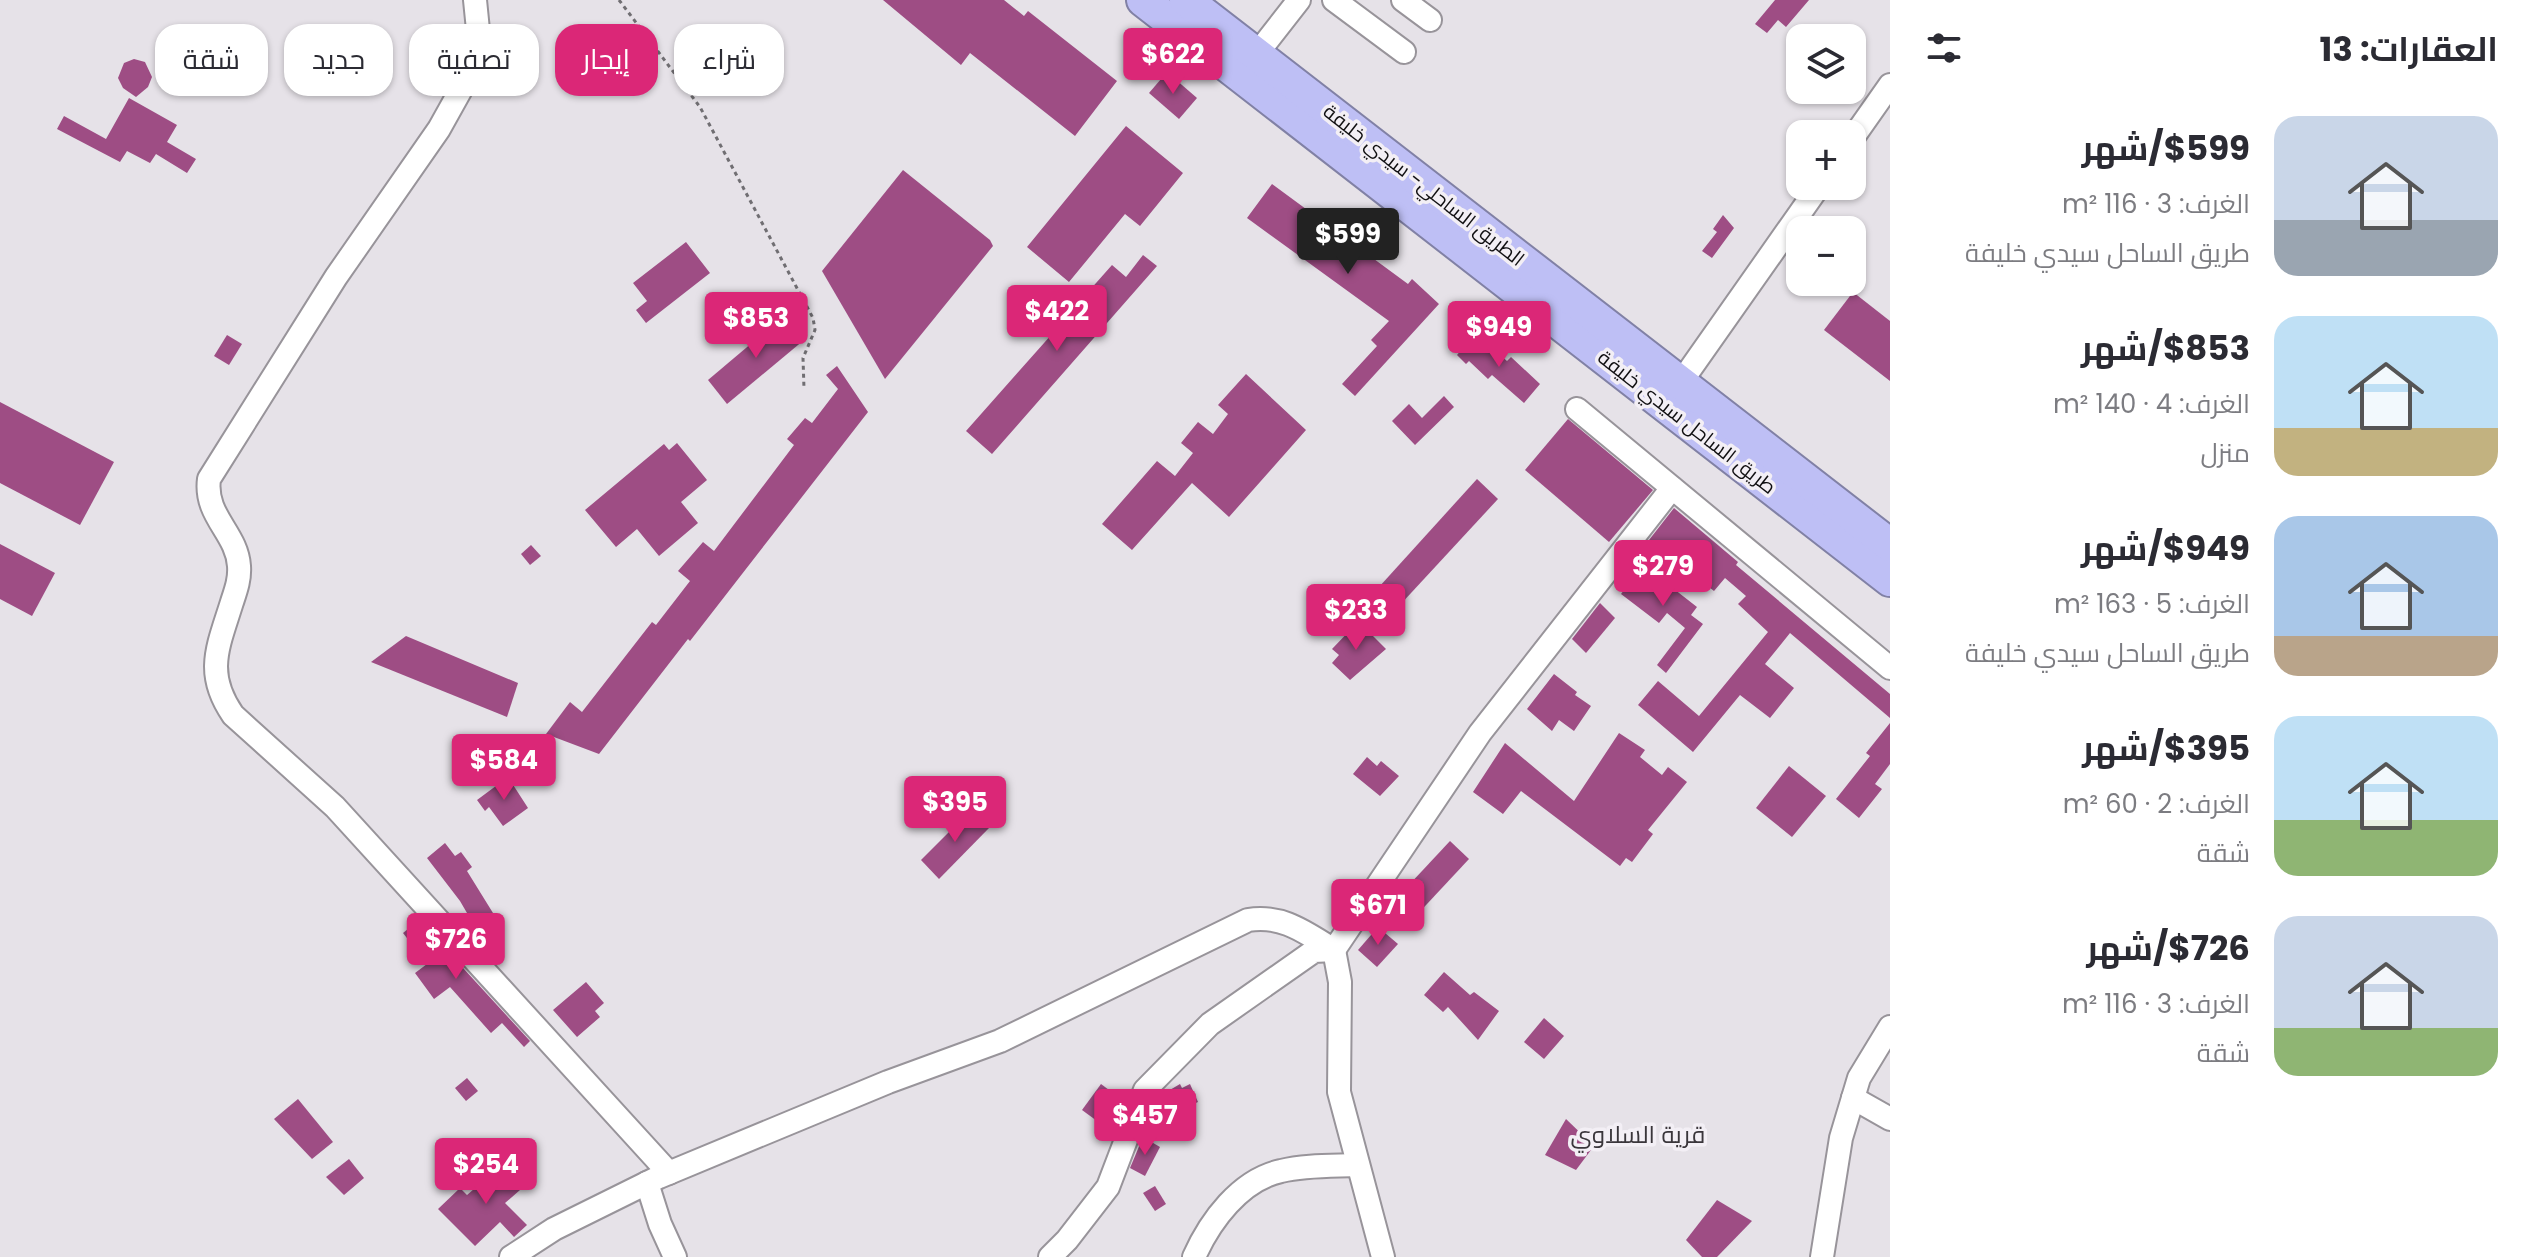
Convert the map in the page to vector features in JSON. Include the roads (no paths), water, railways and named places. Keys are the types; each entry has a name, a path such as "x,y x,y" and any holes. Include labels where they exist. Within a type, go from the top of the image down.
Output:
{"highway":[{"name":"طريق الساحل سيدي خليفة","path":"1143,0 1672,394 1890,580"},
{"name":"الطريق الساحلي- سيدي خليفة","path":"1186,0 1672,394 1890,545"}],"street":[{"path":"475,0 479,40 473,68 446,117 336,277 209,479 211,507 236,552 239,564 238,582 215,665 216,681 221,697 233,715 335,807 669,1173"},
{"path":"1256,55 1299,0"},
{"path":"1334,0 1404,52"},
{"path":"1403,0 1430,20"},
{"path":"1865,120 1890,85"},
{"path":"1672,394 1809,200"},
{"path":"1577,409 1890,668"},
{"path":"1383,1257 1339,1092 1340,982 1334,950 1480,733 1672,488"},
{"path":"511,1257 554,1229 647,1183 888,1082 1000,1041 1248,920 1261,918 1288,923 1334,950"},
{"path":"1050,1257 1108,1187 1145,1090 1210,1024 1314,951 1334,950"},
{"path":"1822,1257 1841,1138 1859,1078 1890,1027"},
{"path":"1853,1098 1890,1119"},
{"path":"1194,1257 1206,1230 1252,1181 1282,1170 1357,1165"},
{"path":"647,1183 675,1257"}],"district":[{"name":"قرية السلاوي","path":"1638,1134"}]}
